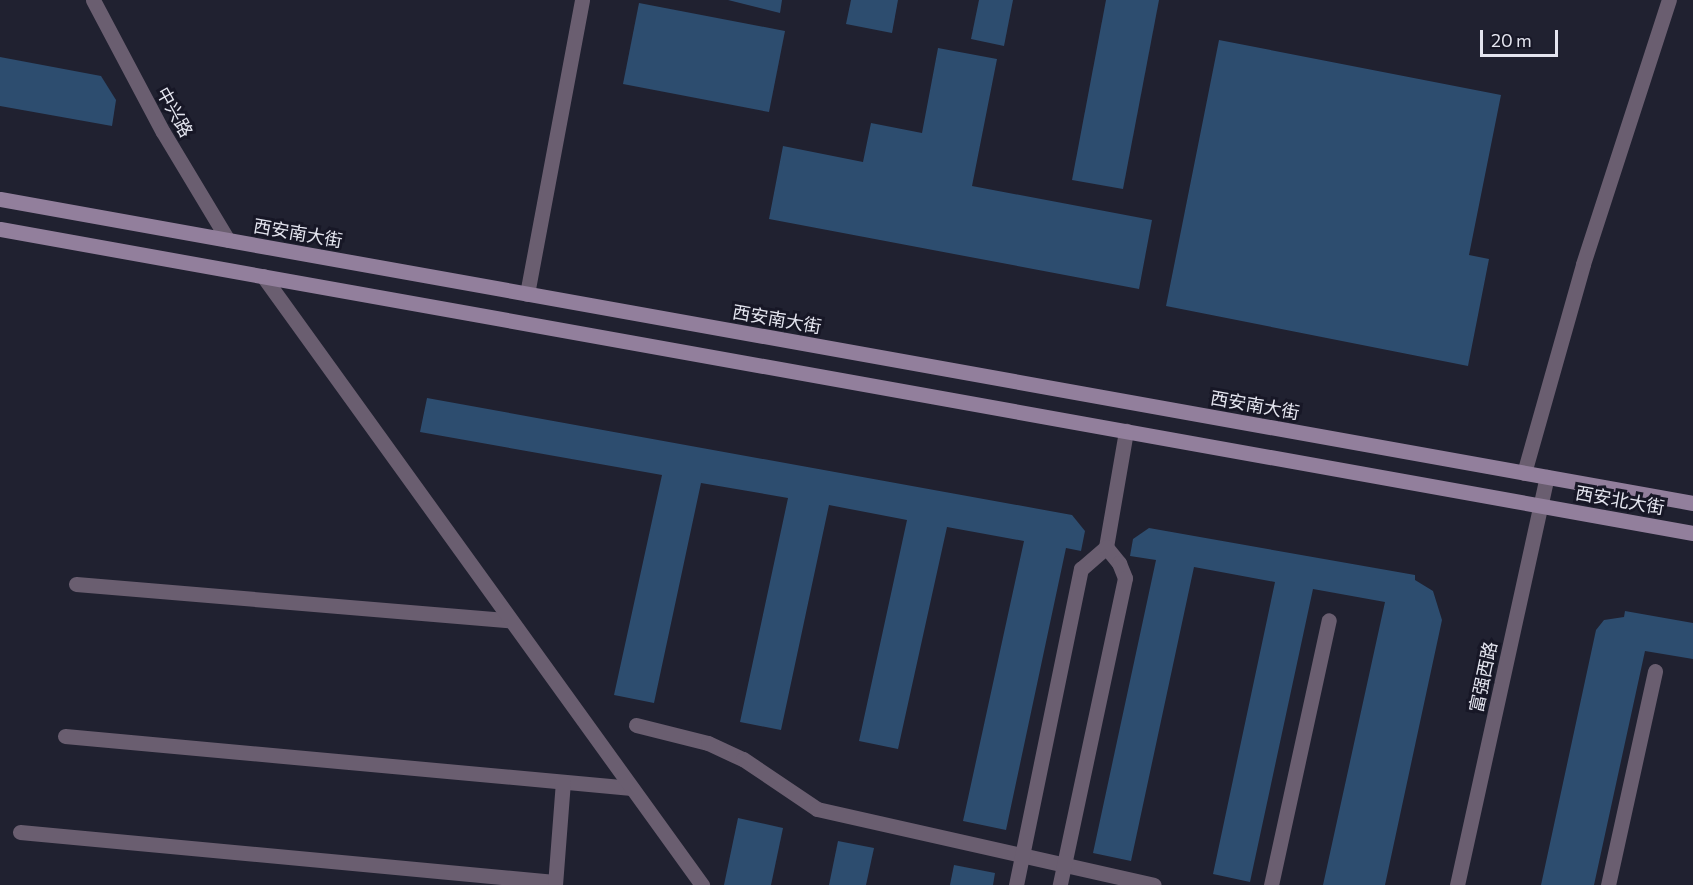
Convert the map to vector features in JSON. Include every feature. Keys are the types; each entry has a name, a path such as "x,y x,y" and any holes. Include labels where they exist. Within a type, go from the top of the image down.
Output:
{"main road":[{"name":"西安南大街","path":"0,199 1546,477"},
{"path":"0,229 1540,505"},
{"name":"西安北大街","path":"1546,477 1693,503"},
{"name":"西安北大街","path":"1540,505 1693,533"}],"street":[{"name":"中兴路","path":"93,0 228,240"},
{"path":"527,294 582,0"},
{"path":"1524,473 1583,264 1669,0"},
{"path":"263,276 702,885"},
{"path":"1016,885 1081,569 1106,546 1126,431"},
{"name":"富强西路","path":"1457,885 1546,477"},
{"path":"1060,885 1125,578 1119,563 1106,546"},
{"path":"76,584 509,620"},
{"path":"1271,885 1329,620"},
{"path":"1608,885 1654,671"},
{"path":"636,725 708,743 743,759 817,809 1154,885"},
{"path":"65,736 632,788"},
{"path":"20,832 555,883 563,782"}],"building":[{"path":"728,0 782,0 780,13"},
{"path":"851,0 898,0 892,33 846,24"},
{"path":"979,0 1013,0 1004,46 971,39"},
{"path":"1106,0 1159,0 1123,189 1072,180"},
{"path":"639,3 785,31 769,112 623,84"},
{"path":"1219,40 1501,95 1469,255 1489,259 1468,366 1166,306"},
{"path":"938,48 997,59 972,186 1152,220 1139,289 769,219 783,146 863,162 871,123 922,133"},
{"path":"0,57 101,76 116,100 112,126 0,106"},
{"path":"427,398 1072,515 1085,531 1081,551 1066,548 1006,830 963,821 1024,541 947,527 898,749 859,741 907,520 829,505 781,730 740,722 788,498 701,483 654,703 614,695 662,475 420,432"},
{"path":"1149,528 1415,575 1415,580 1433,591 1442,620 1385,885 1323,885 1385,602 1313,589 1250,882 1213,874 1275,582 1194,567 1131,861 1093,853 1156,560 1130,556 1133,539"},
{"path":"1625,611 1693,623 1693,659 1645,651 1594,885 1541,885 1596,630 1604,620 1624,617"},
{"path":"738,818 783,828 771,885 724,885"},
{"path":"838,841 874,848 866,885 829,885"},
{"path":"954,865 995,873 993,885 950,885"}]}
